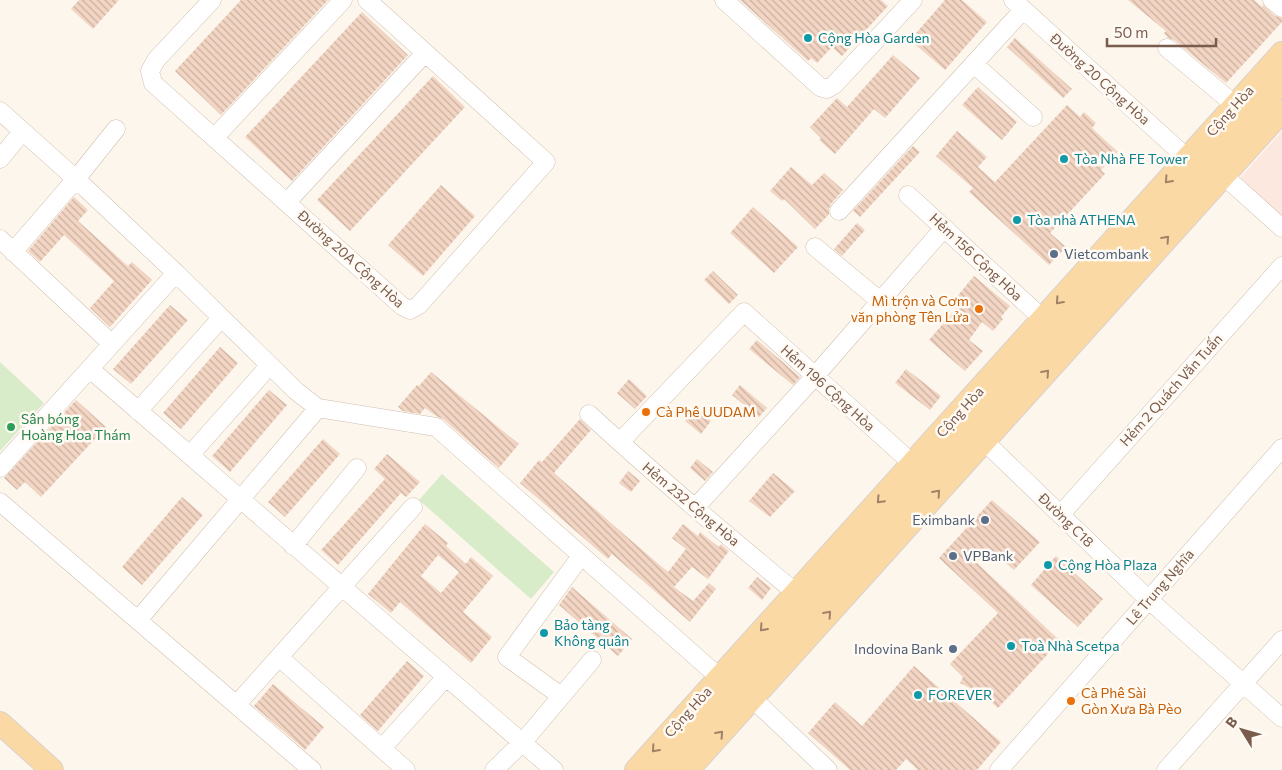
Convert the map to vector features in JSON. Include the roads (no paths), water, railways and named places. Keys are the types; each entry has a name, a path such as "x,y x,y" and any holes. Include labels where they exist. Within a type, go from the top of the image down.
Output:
{"main road":[{"name":"Cộng Hòa","path":"688,770 735,688 795,592 913,464 1282,53"},
{"name":"Cộng Hòa","path":"735,688 1282,81"},
{"name":"Cộng Hòa","path":"636,770 735,688 984,441 1282,111"},
{"path":"662,770 735,688"},
{"path":"3,730 52,770"}],"street":[{"name":"Đường 20A Cộng Hòa","path":"212,0 156,60 150,71 153,83 402,306 410,310 419,305 546,162 367,0"},
{"path":"215,137 343,0"},
{"path":"724,0 820,88 827,89 834,86 913,0"},
{"path":"1272,0 1282,8"},
{"path":"839,211 974,64 1018,5"},
{"name":"Đường 20 Cộng Hòa","path":"1018,5 1187,158"},
{"path":"1167,48 1235,105"},
{"path":"287,202 425,53"},
{"path":"974,64 1033,117"},
{"path":"0,112 176,273 296,391 318,408 436,427 581,556 828,770"},
{"path":"13,252 76,180 116,129"},
{"path":"0,159 22,132"},
{"path":"1224,176 1282,228"},
{"name":"Hẻm 156 Cộng Hòa","path":"908,195 1043,319"},
{"path":"695,508 815,376 937,236 946,229"},
{"path":"0,240 112,344"},
{"path":"815,247 880,301"},
{"name":"Hẻm 2 Quách Văn Tuấn","path":"1061,514 1282,266"},
{"path":"0,468 176,273"},
{"name":"Hẻm 196 Cộng Hòa","path":"620,442 744,312 913,464"},
{"path":"138,411 214,324"},
{"path":"90,369 554,770"},
{"path":"190,455 262,374"},
{"path":"138,620 318,408"},
{"name":"Hẻm 232 Cộng Hòa","path":"590,414 695,508 795,592"},
{"name":"Đường C18","path":"984,441 1149,600 1282,718"},
{"name":"Lê Trung Nghĩa","path":"998,770 1282,448"},
{"path":"293,546 357,468"},
{"path":"0,502 312,770"},
{"path":"237,704 412,507"},
{"path":"562,696 507,657 581,556"},
{"path":"1166,770 1282,640"},
{"path":"279,657 406,770"},
{"path":"494,770 522,743 592,660"},
{"path":"382,747 446,677"}],"place":[{"name":"Cộng Hòa Garden","path":"808,38"},
{"name":"Tòa Nhà FE Tower","path":"1064,159"},
{"name":"Tòa nhà ATHENA","path":"1017,220"},
{"name":"Vietcombank","path":"1054,254"},
{"name":"Mì trộn và Cơm văn phòng Tên Lửa","path":"979,309"},
{"name":"Cà Phê UUDAM","path":"646,412"},
{"name":"Sân bóng Hoàng Hoa Thám","path":"11,427"},
{"name":"Eximbank","path":"985,520"},
{"name":"VPBank","path":"953,556"},
{"name":"Cộng Hòa Plaza","path":"1048,565"},
{"name":"Bảo tàng Không quân","path":"544,633"},
{"name":"Toà Nhà Scetpa","path":"1011,646"},
{"name":"Indovina Bank","path":"953,649"},
{"name":"FOREVER","path":"918,695"},
{"name":"Cà Phê Sài Gòn Xưa Bà Pèo","path":"1071,701"}]}
